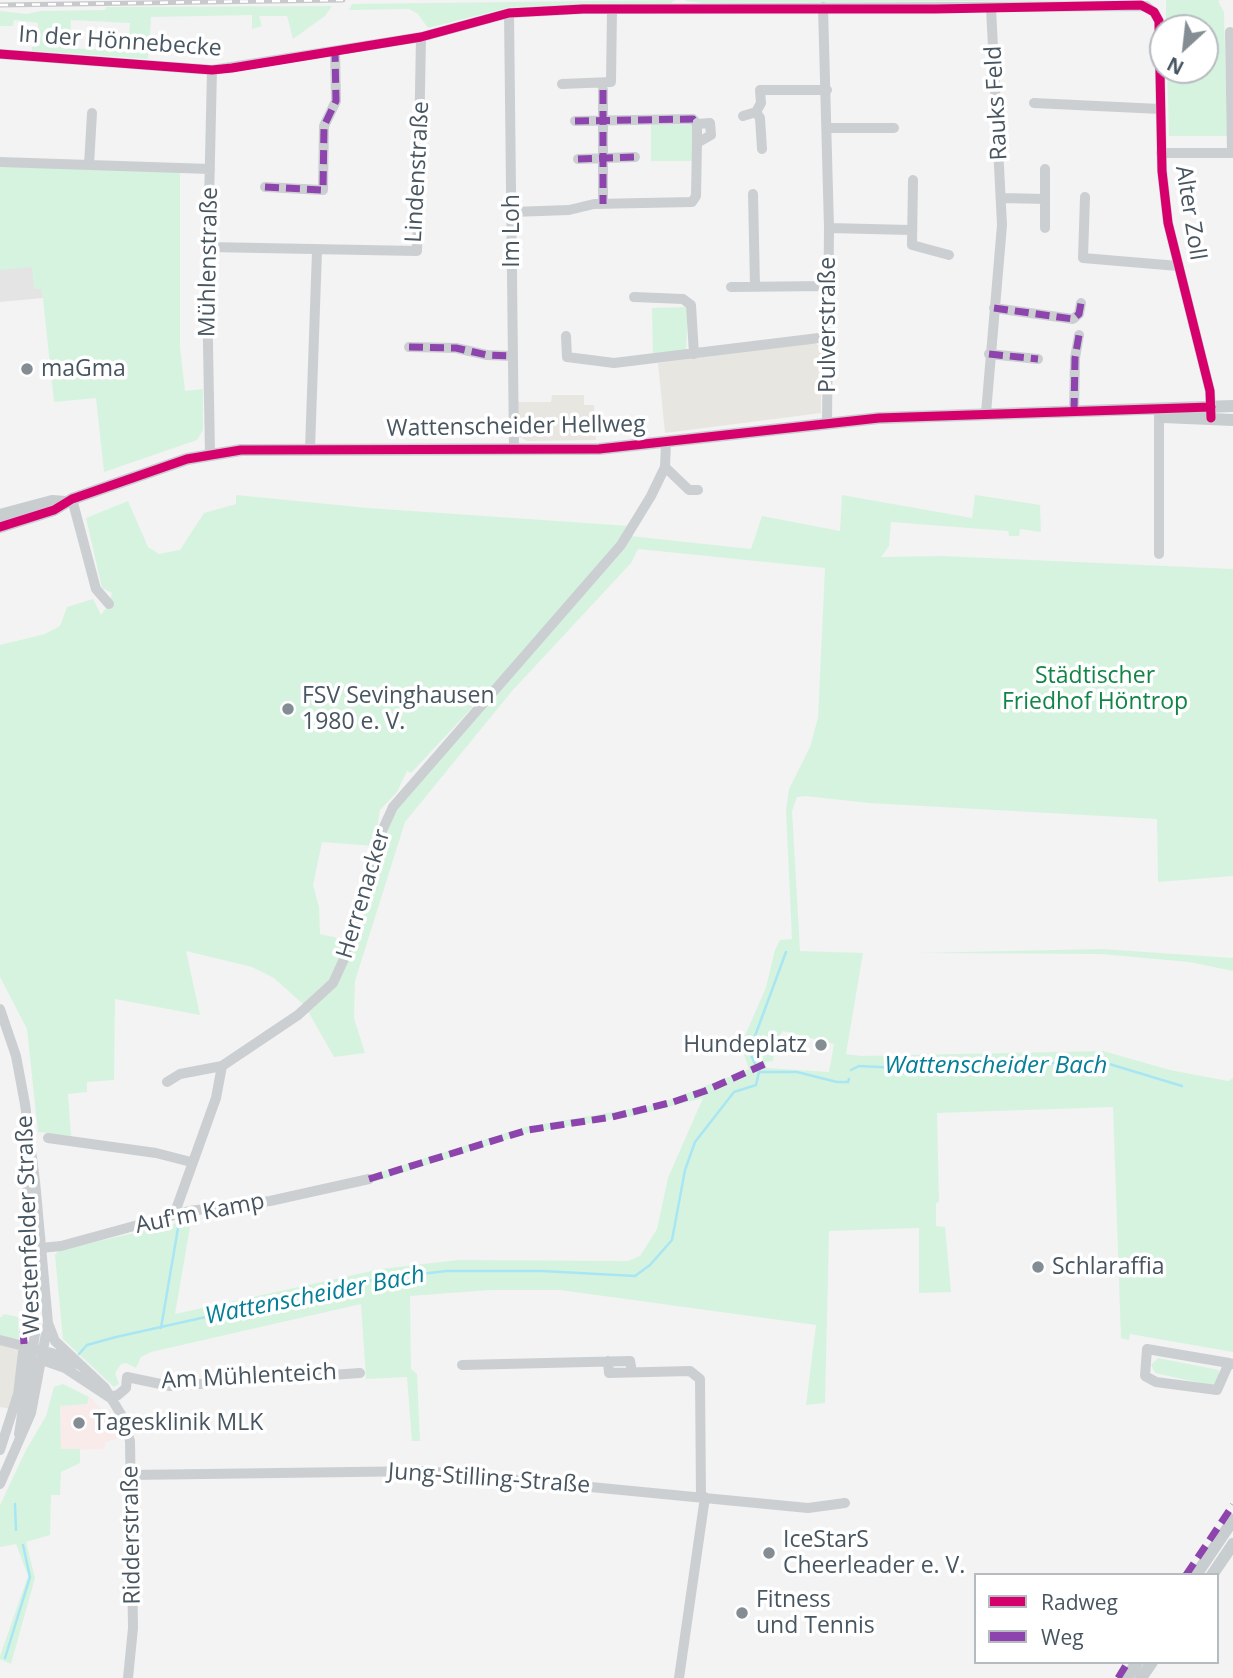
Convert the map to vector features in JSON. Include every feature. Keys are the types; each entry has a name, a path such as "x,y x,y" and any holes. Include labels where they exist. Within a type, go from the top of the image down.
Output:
{"main road":[{"name":"Wattenscheider Hellweg","path":"1,522 52,501 69,500 173,463 241,450 599,449 827,422 986,413 1080,412 1100,416 1211,413 1233,406"},
{"name":"Wattenscheider Hellweg","path":"1211,413 1233,420"},
{"path":"1197,1573 1233,1520"},
{"path":"1213,1573 1233,1544"}],"street":[{"name":"In der Hönnebecke","path":"0,54 212,70 421,37 509,13 682,4 991,8 1141,5 1154,12"},
{"name":"Pulverstraße","path":"823,7 829,228 827,422"},
{"name":"Rauks Feld","path":"986,413 1002,198 991,8"},
{"path":"562,84 611,82 612,9"},
{"name":"Alter Zoll","path":"1154,12 1159,21 1161,153 1168,223 1211,413"},
{"name":"Im Loh","path":"509,13 514,449"},
{"name":"Alter Zoll","path":"1161,153 1231,153 1230,32"},
{"name":"Lindenstraße","path":"208,247 417,251 421,37"},
{"path":"265,187 323,190 324,126 336,101 335,51"},
{"name":"Mühlenstraße","path":"209,454 208,247 212,70"},
{"path":"603,90 603,204"},
{"path":"743,116 755,112 761,103 760,90 827,90"},
{"path":"1034,103 1160,109"},
{"path":"755,112 760,118 762,149"},
{"path":"89,165 92,113"},
{"path":"512,212 569,210 603,204 692,202 696,196 697,124 693,119 575,121"},
{"path":"828,128 894,128"},
{"path":"578,159 635,156"},
{"path":"0,162 210,169"},
{"name":"Rauks Feld","path":"1045,169 1045,228"},
{"path":"913,180 912,245 949,255"},
{"path":"753,194 755,286"},
{"name":"Alter Zoll","path":"1085,197 1083,258 1178,266"},
{"path":"1002,198 1045,199"},
{"name":"Pulverstraße","path":"829,228 911,230"},
{"path":"310,449 317,250"},
{"path":"732,287 828,286"},
{"path":"634,297 683,299 691,305 694,354"},
{"path":"994,308 1073,319 1079,314 1081,303"},
{"path":"1079,335 1075,358 1080,412"},
{"path":"566,337 567,357 614,363 827,337"},
{"path":"409,347 456,348 487,355 512,356"},
{"path":"989,354 1038,359"},
{"path":"1158,554 1159,413"},
{"name":"Herrenacker","path":"167,1082 180,1074 222,1066 298,1015 330,986 342,967 377,842 393,807 619,548 652,496 665,467 666,442"},
{"path":"665,467 689,490 698,490"},
{"path":"69,500 96,589 109,604"},
{"name":"Westenfelder Straße","path":"0,1009 16,1056 24,1104 36,1248 48,1323 36,1351 18,1441"},
{"path":"174,1215 216,1098 222,1066"},
{"path":"48,1138 156,1153 191,1163"},
{"name":"Auf'm Kamp","path":"36,1248 61,1246 174,1215 270,1201 369,1179"},
{"name":"Westenfelder Straße","path":"0,1484 31,1413 36,1351 36,1248"},
{"name":"Ridderstraße","path":"48,1323 55,1340 105,1388 126,1427 131,1475 133,1628 128,1678"},
{"path":"0,1340 36,1351 0,1450"},
{"path":"1147,1349 1231,1364 1217,1390 1150,1381 1145,1376 1147,1349"},
{"name":"Ridderstraße","path":"36,1351 84,1367"},
{"name":"Ridderstraße","path":"36,1351 109,1397"},
{"path":"462,1365 630,1361 632,1372 690,1371 700,1378 703,1497 679,1678"},
{"name":"Am Mühlenteich","path":"109,1397 118,1395 126,1388 127,1377 170,1386 360,1373"},
{"name":"Jung-Stilling-Straße","path":"131,1475 425,1471 808,1508 845,1503"}],"shaded area":[{"path":"38,253 43,298 0,302 0,257"},
{"path":"814,342 821,348 821,413 665,433 658,363"},
{"path":"552,395 584,395 584,405 594,405 596,440 527,441 518,436 516,402 551,402"},
{"path":"0,1345 17,1348 19,1352 11,1409 0,1407"},
{"path":"90,1397 106,1414 118,1438 105,1442 105,1449 61,1450 60,1406 86,1404"}],"green space":[{"path":"675,0 671,3 512,7 428,28 418,14 409,9 349,10 352,4"},
{"path":"686,0 1103,0 703,3 685,1"},
{"path":"1166,0 1221,0 1218,1 1224,12 1227,136 1169,136 1167,84 1219,84 1219,14 1166,14"},
{"path":"332,6 325,16 293,39 287,16 259,16 262,26 252,29 252,15 151,17 148,59 32,51 32,47 37,47 38,23 14,20 13,26 0,26 0,11 27,14 41,11 105,10 106,7","holes":["71,20 130,23 128,51 69,48"]},
{"path":"651,125 693,125 693,161 651,161"},
{"path":"0,164 180,171 180,347 185,391 203,389 203,430 197,440 104,472 96,398 54,402 42,289 34,289 32,267 0,270"},
{"path":"688,307 686,349 680,353 653,355 652,308"},
{"name":"Städtischer Friedhof Höntrop","path":"236,495 368,508 630,526 570,603 411,773 407,771 397,792 380,810 374,846 322,842 313,885 319,907 320,934 347,940 392,813 623,545 627,545 630,536 751,549 762,516 840,531 842,495 972,518 975,495 1040,505 1041,532 1020,529 1019,536 1009,536 1008,531 891,522 889,546 881,557 942,556 1233,569 1233,876 1158,882 1157,819 869,803 805,796 797,797 792,811 800,951 863,953 846,1054 861,1056 1103,1051 1170,1070 1228,1081 1233,1078 1233,1352 1130,1334 1129,1340 1121,1338 1113,1107 937,1113 939,1202 936,1203 936,1226 945,1227 951,1292 919,1293 919,1228 829,1231 825,1403 806,1405 816,1325 560,1290 490,1290 410,1296 411,1369 417,1374 420,1441 412,1441 407,1377 366,1379 361,1304 151,1352 141,1357 136,1368 126,1363 121,1364 115,1373 119,1384 114,1387 63,1339 55,1255 59,1250 174,1224 192,1215 175,1314 381,1269 458,1260 628,1261 640,1256 657,1229 668,1178 703,1098 633,1116 526,1133 371,1183 368,1176 525,1127 659,1104 749,1069 743,1052 744,1038 766,987 775,950 780,940 792,939 786,811 789,789 810,747 818,718 825,568 638,549 631,563 512,691 405,822 355,981 354,1018 365,1053 334,1057 305,1006 274,978 252,967 186,951 200,1015 115,999 114,1080 87,1082 87,1092 68,1094 71,1136 38,1132 27,1029 0,977 0,645 45,634 60,626 67,607 93,599 101,615 109,604 112,593 102,588 86,518 128,501 148,547 159,554 180,550 204,513 236,504","holes":["783,1031 834,1044 829,1072 767,1068 765,1062 773,1061 776,1042"]},
{"path":"1102,949 1233,958 1233,971 1189,962 1101,954 917,953"},
{"path":"4,1314 18,1317 19,1339 0,1337 0,1318"},
{"path":"1158,1358 1219,1370 1219,1379 1214,1386 1155,1373 1151,1365"},
{"path":"63,1384 89,1397 87,1404 60,1406 61,1449 80,1449 80,1463 61,1472 60,1495 51,1495 50,1535 26,1542 35,1578 11,1664 0,1659 0,1656 28,1576 16,1544 0,1547 0,1505 26,1450 46,1416 54,1387"}],"waterway":[{"path":"755,1064 751,1055 755,1036 786,952"},
{"name":"Wattenscheider Bach","path":"851,1070 859,1066 900,1068 999,1063 1106,1063 1182,1086"},
{"name":"Wattenscheider Bach","path":"79,1354 87,1345 116,1337 372,1280 446,1271 542,1271 635,1276 650,1265 672,1240 685,1170 695,1142 734,1092 756,1085 759,1072 797,1072 837,1082 848,1082 849,1079"},
{"path":"161,1328 178,1228"},
{"path":"15,1504 16,1530"},
{"path":"5,1658 30,1577 23,1545"}],"railway":[{"path":"0,5 343,0"}],"marked path":[{"path":"265,187 323,190 324,126 336,101 335,51"},
{"path":"603,90 603,204"},
{"path":"575,121 693,119 697,124"},
{"path":"578,159 635,157"},
{"path":"994,308 1073,319 1079,314 1081,303"},
{"path":"1074,412 1075,358 1079,335"},
{"path":"409,347 456,348 487,355 512,356"},
{"path":"989,354 1038,359"},
{"path":"369,1179 528,1130 612,1117 673,1102 705,1091 767,1063"},
{"path":"23,1331 24,1344"},
{"path":"1187,1573 1233,1505"},
{"path":"1118,1678 1127,1664"}],"cycle path":[{"path":"0,54 212,70 421,37 509,13 583,9 936,9 1141,5 1154,12"},
{"path":"1154,12 1159,21 1162,171 1168,223 1210,391 1211,418"},
{"path":"0,527 54,510 72,499 187,459 241,450 599,449 879,418 1211,407"}],"place":[{"name":"maGma","path":"27,369"},
{"name":"FSV Sevinghausen 1980 e. V.","path":"288,709"},
{"name":"Hundeplatz","path":"821,1045"},
{"name":"Schlaraffia","path":"1038,1267"},
{"name":"Tagesklinik MLK","path":"79,1423"},
{"name":"IceStarS Cheerleader e. V.","path":"769,1553"},
{"name":"Fitness und Tennis","path":"742,1613"}]}
